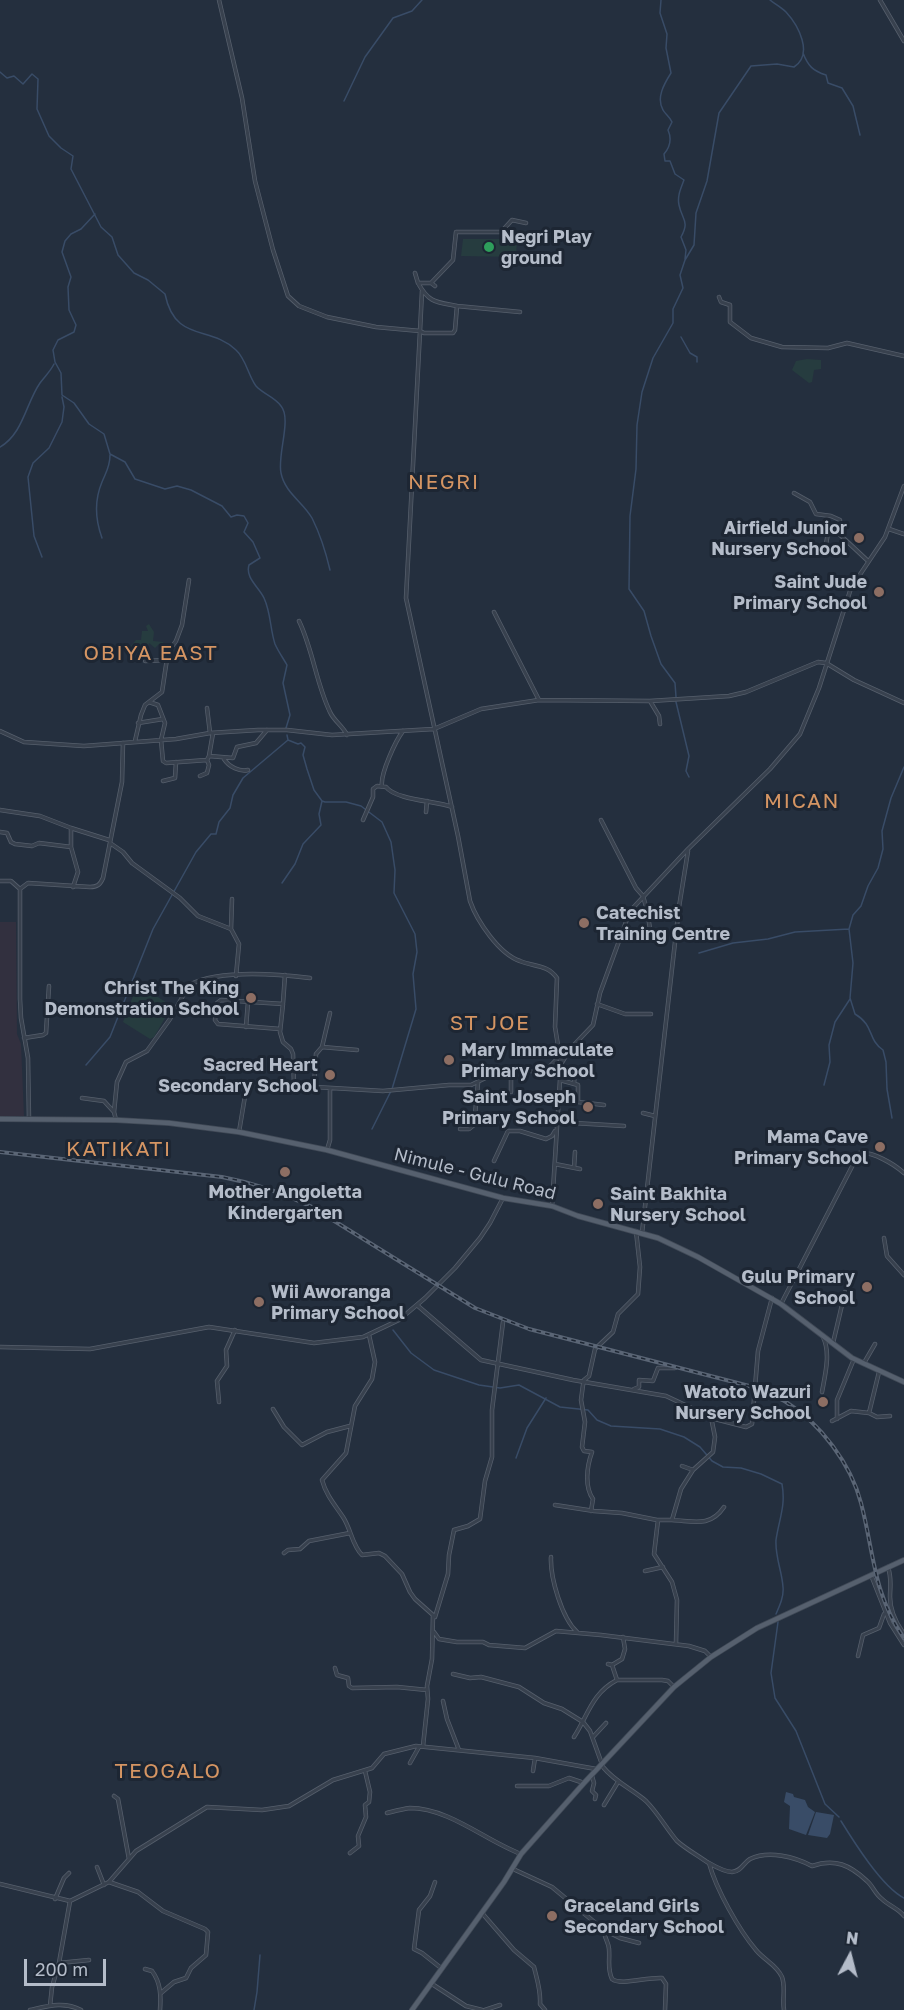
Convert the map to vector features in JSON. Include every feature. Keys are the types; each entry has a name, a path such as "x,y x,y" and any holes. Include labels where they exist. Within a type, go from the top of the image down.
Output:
{"main road":[{"name":"Nimule - Gulu Road","path":"0,1119 116,1120 169,1123 239,1132 327,1150 503,1197 552,1206 578,1216 639,1232 698,1257 772,1298 863,1365 904,1382"},
{"path":"412,2010 513,1869 521,1854 674,1687 711,1657 757,1628 904,1560"}],"street":[{"path":"219,0 243,105 255,182 288,296 299,306 327,317 376,327 424,333 453,333 457,306"},
{"path":"880,0 904,41"},
{"path":"418,283 433,285 453,260 456,232 501,232 512,220 526,223"},
{"path":"415,273 422,291 431,300 457,306 520,312"},
{"path":"422,291 406,598 452,807 470,901 476,917 496,943 514,958 547,968 557,978 555,1023 561,1070 552,1206"},
{"path":"719,297 721,302 730,305 730,322 750,338 764,343 793,348 828,348 847,343 904,356"},
{"path":"561,1064 571,1048 593,1025 597,1004 627,917 643,896 770,769 800,734 814,702 851,588 889,529 904,486"},
{"path":"794,493 810,502 816,514 828,515 840,520 838,533"},
{"path":"889,529 904,534"},
{"path":"825,549 828,534 832,531 838,533 868,561"},
{"path":"135,741 141,714 148,702 162,692 169,648 176,641 182,625 189,580"},
{"path":"494,612 539,700"},
{"path":"299,621 331,715 346,735"},
{"path":"146,661 167,660"},
{"path":"0,731 28,742 84,746 161,740 211,733 267,730 346,735 434,729 481,709 539,700 650,701 729,696 746,692 811,664 826,663 854,680 903,701"},
{"path":"650,701 659,716 660,724"},
{"path":"148,702 158,705 163,719 165,726 161,740 163,761 166,763 208,758 233,758 237,747 256,743 267,730"},
{"path":"200,776 207,773 209,765 211,733 207,708"},
{"path":"138,723 163,719"},
{"path":"382,784 384,772 393,754 396,741 404,731"},
{"path":"20,889 30,883 73,887 96,887 100,884 122,782 123,743"},
{"path":"224,759 233,767 243,771 248,770"},
{"path":"163,781 175,777 176,762"},
{"path":"382,784 392,792 452,807"},
{"path":"363,819 373,797 373,789 382,784"},
{"path":"426,812 427,801"},
{"path":"0,810 40,816 110,842 132,863 180,897 198,916 231,929"},
{"path":"601,820 636,888 643,896 651,935"},
{"path":"71,828 71,847 78,872 73,887"},
{"path":"0,832 4,831 15,844 32,846 43,843 71,847"},
{"path":"591,1511 593,1499 589,1494 587,1479 592,1452 584,1451 582,1447 585,1422 581,1400 584,1382 589,1376 596,1348 612,1332 618,1314 638,1293 639,1232 688,849"},
{"path":"0,881 11,882 20,889"},
{"path":"20,889 20,999 29,1088 29,1119"},
{"path":"232,899 231,929 238,944 236,976"},
{"path":"116,1120 114,1112 117,1082 126,1062 147,1051 170,1020 189,985 201,981 260,974 310,978"},
{"path":"285,975 281,1039 293,1054 294,1084 298,1086 383,1091 471,1085 501,1070 561,1070"},
{"path":"24,1038 46,1033 49,986"},
{"path":"280,1029 218,1024 215,1022 216,1010 218,1001 221,1000 283,1004"},
{"path":"246,1027 248,1002"},
{"path":"597,1004 625,1014 651,1014"},
{"path":"314,1087 316,1054 322,1047 330,1012"},
{"path":"322,1047 357,1050"},
{"path":"544,1071 560,1057"},
{"path":"574,1084 575,1068"},
{"path":"511,1070 511,1092"},
{"path":"560,1080 578,1085 577,1102 604,1104"},
{"path":"460,1129 469,1129 474,1125 478,1082"},
{"path":"239,1132 247,1084"},
{"path":"327,1150 330,1140 330,1088"},
{"path":"82,1098 104,1101 114,1112"},
{"path":"643,1113 655,1116"},
{"path":"557,1122 624,1126"},
{"path":"494,1161 508,1131 520,1131 546,1139 552,1136 556,1129"},
{"path":"573,1168 575,1152"},
{"path":"781,1304 859,1153 880,1159 904,1173"},
{"path":"555,1164 580,1169"},
{"path":"0,1347 90,1349 204,1327 314,1343 369,1335 395,1323 418,1306 455,1268 480,1238 503,1197"},
{"path":"884,1238 887,1256 904,1275"},
{"path":"833,1344 845,1292"},
{"path":"418,1306 477,1357 498,1364 672,1398 711,1417 746,1427 751,1426 759,1344 772,1298"},
{"path":"410,1763 421,1746 428,1699 434,1619 448,1574 454,1530 480,1519 485,1481 492,1457 492,1410 503,1322"},
{"path":"219,1402 217,1382 227,1366 226,1350 235,1330"},
{"path":"821,1333 826,1344 822,1392"},
{"path":"369,1335 375,1362 372,1380 354,1406 346,1453 322,1480 332,1502 345,1519 357,1550 362,1555 379,1553 394,1564 405,1578 410,1592 431,1612 434,1619"},
{"path":"863,1365 875,1344"},
{"path":"837,1419 837,1400 854,1359"},
{"path":"632,1390 639,1387 639,1380 653,1381 658,1368 675,1368"},
{"path":"869,1413 879,1372"},
{"path":"273,1408 284,1426 302,1445 327,1432 350,1426"},
{"path":"832,1421 851,1411 869,1413 877,1417 890,1416"},
{"path":"672,1520 681,1489 693,1470 713,1452 715,1433 711,1417"},
{"path":"682,1466 693,1470"},
{"path":"555,1505 658,1520 705,1523 719,1514 724,1507"},
{"path":"658,1520 654,1554 672,1582 677,1600 676,1643"},
{"path":"284,1553 288,1550 300,1549 309,1541 350,1533"},
{"path":"551,1557 560,1601 571,1626 579,1634"},
{"path":"645,1571 663,1567"},
{"path":"888,1568 892,1579 890,1599 892,1611 904,1634"},
{"path":"871,1575 897,1638 904,1646"},
{"path":"858,1656 863,1635 879,1628 885,1612"},
{"path":"433,1630 439,1639 525,1648 556,1631 623,1637 676,1643 701,1649 711,1657"},
{"path":"616,1680 610,1665 622,1659 625,1649 623,1637"},
{"path":"335,1668 337,1675 348,1678 349,1686 352,1688 397,1687 427,1690"},
{"path":"453,1674 470,1678 481,1677 519,1687 584,1722 593,1737 607,1772 651,1806 683,1846 709,1863 729,1872 738,1870 752,1858 765,1855 799,1859 812,1866 828,1861 838,1862 867,1881 880,1898 904,1916"},
{"path":"574,1737 584,1722 593,1700 606,1686 616,1680 662,1680 668,1681 674,1687"},
{"path":"443,1701 459,1750"},
{"path":"593,1737 606,1723"},
{"path":"0,1884 70,1901 109,1882 136,1851 182,1825 195,1813 207,1807 262,1810 283,1807 304,1798 333,1780 372,1768 384,1754 421,1746 535,1758 598,1769"},
{"path":"533,1771 535,1758"},
{"path":"350,1853 359,1846 358,1836 366,1817 365,1805 369,1802 370,1792 365,1771"},
{"path":"592,1776 594,1784 592,1791 596,1795 595,1799"},
{"path":"518,1786 549,1786 571,1778 584,1783"},
{"path":"604,1805 618,1782"},
{"path":"114,1796 118,1799 129,1859"},
{"path":"387,1813 408,1808 427,1811 476,1830 521,1854"},
{"path":"709,1863 722,1896 746,1937 781,1974 785,1992 784,2010"},
{"path":"97,1867 104,1885"},
{"path":"513,1869 552,1887 604,1930 620,1938 639,1943"},
{"path":"55,1899 64,1878 69,1873"},
{"path":"109,1882 138,1892 163,1911 208,1932 206,1955 190,1968 186,1978 174,1982 160,1993"},
{"path":"435,1882 430,1896 419,1910 414,1947 415,1951 422,1953 441,1968"},
{"path":"50,2006 70,1901"},
{"path":"481,1912 514,1950 534,1967 536,1981 541,1991 540,2004 545,2010"},
{"path":"604,1930 604,1937 609,1947 608,1968 612,1979 623,1983 645,1978 662,1978 666,1984 665,2010"},
{"path":"58,1963 89,1960"},
{"path":"145,1969 154,1974 160,1993 160,2010"},
{"path":"430,1983 466,2006 484,2010 500,2005"},
{"path":"30,2010 71,2005 81,2010"}],"shaded area":[{"path":"0,922 16,922 17,1034 21,1044 24,1116 0,1117"}],"green space":[{"name":"Negri Play ground","path":"463,239 517,239 516,257 461,256"},
{"path":"821,360 821,369 814,370 812,382 809,383 792,370 796,361"},
{"path":"149,624 154,632 153,641 164,644 159,644 155,648 149,643 146,654 135,651 132,654 128,649 136,640 141,640 142,631 148,631 146,626"},
{"path":"144,988 172,1006 154,1037 150,1039 123,1022 135,991"}],"water":[{"path":"786,1792 805,1800 808,1807 815,1812 806,1835 789,1829 790,1806 784,1802"},
{"path":"816,1812 834,1815 827,1838 808,1835"}],"waterway":[{"path":"344,101 365,57 393,18 412,11 422,0"},
{"path":"661,0 660,13 667,34 666,48 671,73 660,101 663,110 672,122 668,130 670,143 664,154 665,161 670,161 675,174 684,180 679,202 685,224 681,237 686,250 685,259"},
{"path":"676,697 675,683 661,664 644,611 629,589 630,516 636,469 637,425 642,392 653,358 673,323 673,309 683,288 680,275 685,260 694,245 696,213 707,181 719,113 751,66 777,64 794,67 803,55 802,40 795,24 786,12 770,0"},
{"path":"803,53 812,67 826,75 828,83 842,88 853,106 860,135"},
{"path":"0,72 7,78 14,76 23,84 32,74 38,79 37,109 49,136 73,156 71,169 101,227 112,237 118,255 134,273 148,280 165,294 170,309 185,327 226,342 236,350 256,386 281,406 285,419 280,465 283,480 312,518 330,570"},
{"path":"95,214 81,229 71,234 65,241 62,252 71,277 68,287 69,310 76,325 74,332 58,340 53,350 55,362 61,373 62,395 74,403 89,424 104,434 110,454 125,462 135,479 165,489 177,486 191,490 222,506 231,517 244,516 248,523 244,532 253,542 260,558 249,565 249,574 264,598 275,644 287,665 283,683 290,715 286,728"},
{"path":"681,337 690,353 697,357 697,362"},
{"path":"0,447 14,434 35,391 54,364"},
{"path":"42,557 34,536 28,477 33,463 49,448 62,422 64,407 62,397"},
{"path":"102,538 98,524 97,503 99,489 109,466 110,455"},
{"path":"676,702 689,756 686,771 689,777"},
{"path":"287,735 288,740 301,743 305,747 303,755 307,769 314,790 322,801 346,802 361,806 382,822 391,842 395,870 394,893 415,934 417,952 413,974 416,1009 392,1089 372,1129"},
{"path":"86,1065 110,1037 153,929 196,852 211,834 216,834 219,822 230,808 233,795 243,778 288,740"},
{"path":"892,1118 883,1050 878,1046 866,1023 855,1014 850,998 853,963 849,929 853,915 861,906 878,868 883,849 882,831 891,798 904,767"},
{"path":"282,883 295,864 303,844 321,825 319,814 322,801"},
{"path":"699,953 733,943 768,939 795,932 849,929"},
{"path":"824,1085 830,1062 829,1045 835,1022 850,999"},
{"path":"393,1330 411,1353 434,1370 479,1385 500,1388 519,1385 560,1407 588,1410 597,1420 611,1426 660,1429 684,1437 700,1447 712,1461 723,1467 741,1468 782,1484 783,1506 776,1546 783,1590 776,1614"},
{"path":"516,1458 527,1428 546,1398"},
{"path":"778,1622 771,1673 775,1698 796,1731 825,1804 839,1817"},
{"path":"841,1821 878,1874 904,1898"},
{"path":"254,2010 260,1955"}],"railway":[{"path":"0,1152 222,1177 267,1188 310,1206 475,1308 529,1329 757,1388 786,1402 811,1421 822,1433 842,1459 850,1474 861,1503 880,1589 894,1622 904,1638"}],"place":[{"name":"Negri Play ground","path":"489,247"},
{"name":"Airfield Junior Nursery School","path":"859,538"},
{"name":"Saint Jude Primary School","path":"879,592"},
{"name":"Catechist Training Centre","path":"584,923"},
{"name":"Christ The King Demonstration School","path":"251,998"},
{"name":"Mary Immaculate Primary School","path":"449,1060"},
{"name":"Sacred Heart Secondary School","path":"330,1075"},
{"name":"Saint Joseph Primary School","path":"588,1107"},
{"name":"Mama Cave Primary School","path":"880,1147"},
{"name":"Mother Angoletta Kindergarten","path":"285,1172"},
{"name":"Saint Bakhita Nursery School","path":"598,1204"},
{"name":"Gulu Primary School","path":"867,1287"},
{"name":"Wii Aworanga Primary School","path":"259,1302"},
{"name":"Watoto Wazuri Nursery School","path":"823,1402"},
{"name":"Graceland Girls Secondary School","path":"552,1916"}],"district":[{"name":"NEGRI","path":"444,482"},
{"name":"OBIYA EAST","path":"151,653"},
{"name":"MICAN","path":"802,801"},
{"name":"ST JOE","path":"490,1023"},
{"name":"KATIKATI","path":"119,1149"},
{"name":"TEOGALO","path":"168,1771"}]}
